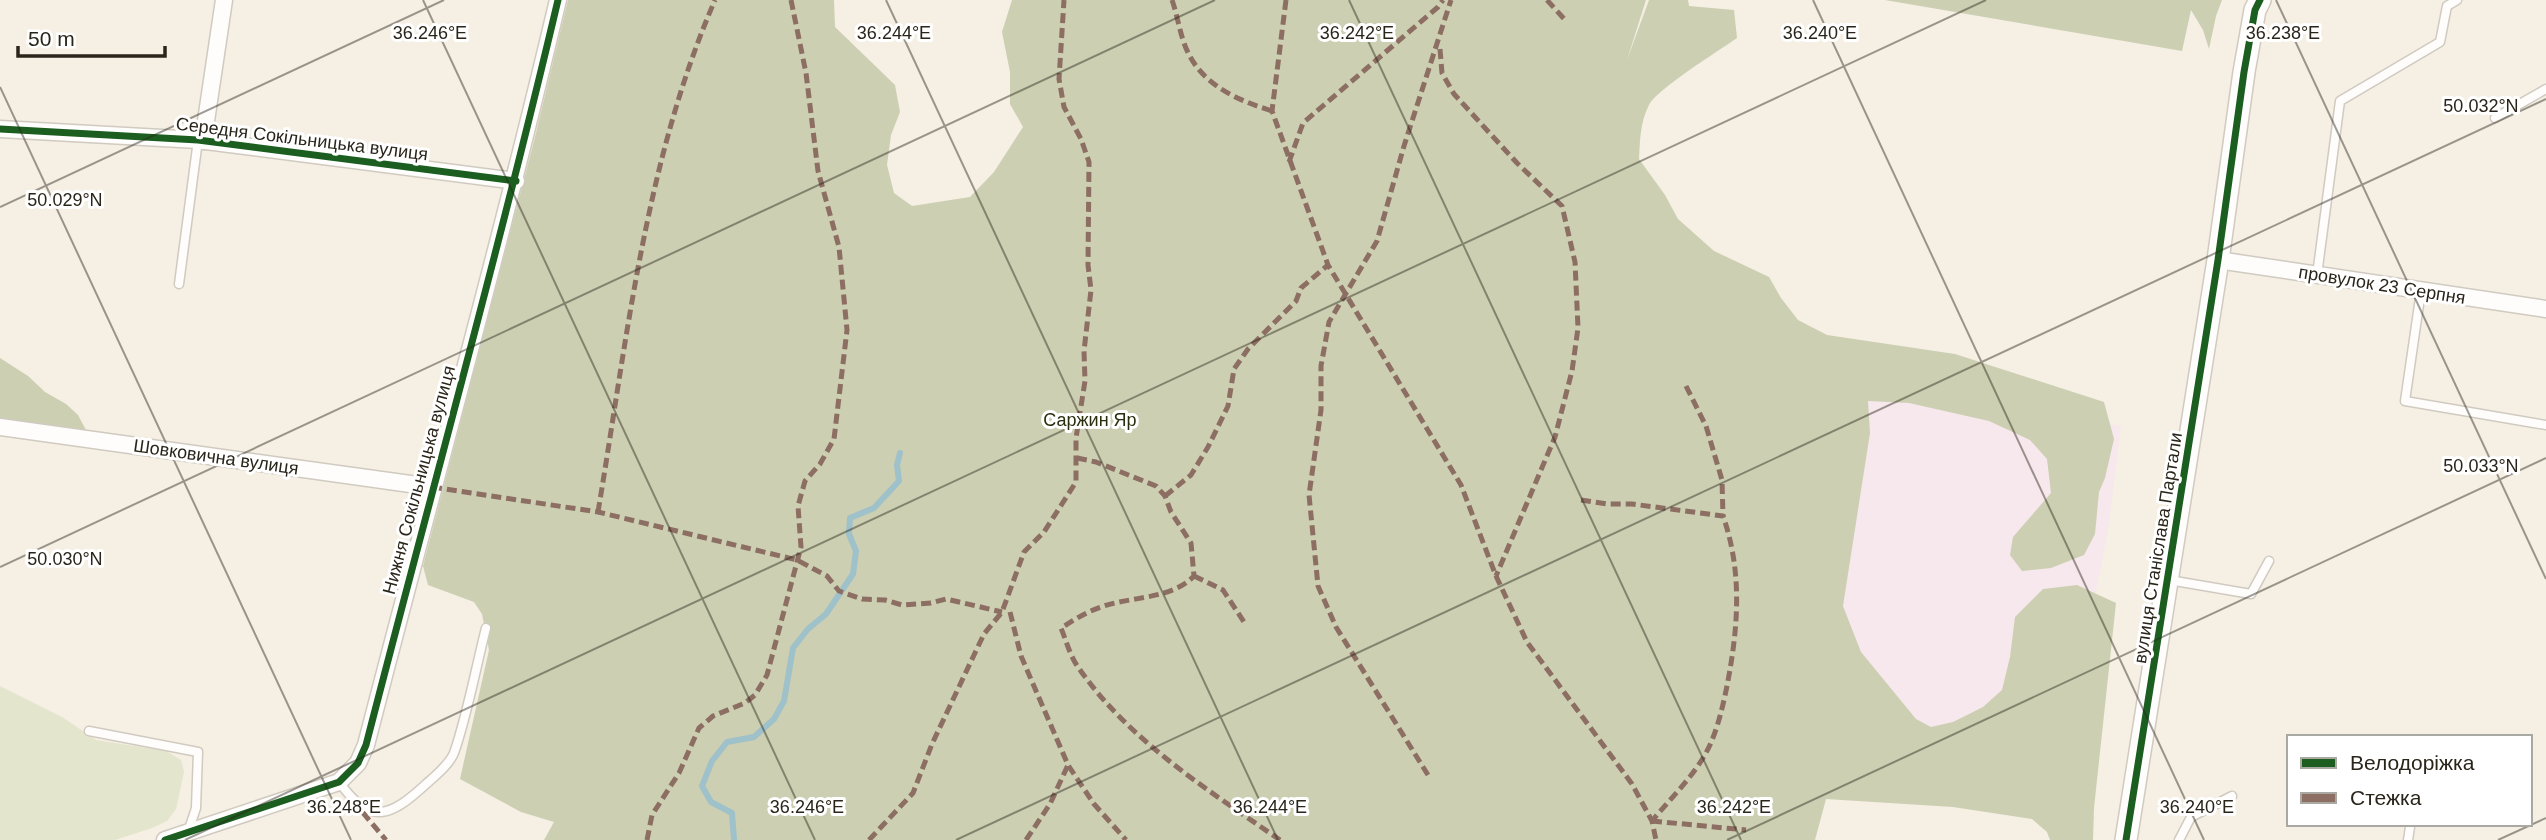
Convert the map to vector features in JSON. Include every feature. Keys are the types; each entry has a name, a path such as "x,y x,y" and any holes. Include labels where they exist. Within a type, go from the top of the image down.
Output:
{"street":[{"path":"201,141 224,0"},
{"name":"Нижня Сокільницька вулиця","path":"339,782 358,763 366,745 432,487 516,181 558,0"},
{"name":"вулиця Станіслава Партали","path":"2126,840 2169,580 2244,72 2255,10 2260,0"},
{"name":"Середня Сокільницька вулиця","path":"0,128 201,141 516,181"},
{"name":"провулок 23 Серпня","path":"2218,260 2546,309"},
{"name":"Шовковична вулиця","path":"0,427 432,487"},
{"path":"165,840 339,782"}],"lane":[{"path":"2317,275 2340,101 2440,42 2447,6 2457,0"},
{"path":"2495,118 2546,89"},
{"path":"179,284 201,141"},
{"path":"2421,290 2405,401 2546,425"},
{"path":"2169,580 2251,594 2269,561"},
{"path":"339,782 353,801 378,813 393,810 408,802 436,775 453,756 486,628"},
{"path":"89,731 198,752 196,808 188,832"},
{"path":"2179,840 2190,817 2232,796"},
{"path":"2408,840 2410,827"}],"shaded area":[{"path":"1843,371 2121,426 2108,530 2060,774 1809,773"}],"green space":[{"name":"Саржин Яр","path":"568,0 834,0 835,27 895,85 900,112 891,135 887,165 894,193 912,206 970,197 994,172 1023,127 1010,104 1010,72 1002,32 1012,0 1646,0 1627,60 1649,0 1688,0 1689,6 1734,10 1737,38 1664,89 1649,105 1644,118 1639,159 1665,195 1678,219 1714,251 1769,277 1798,320 1827,335 1955,354 2104,402 2114,439 2099,492 2095,534 2084,555 2051,568 2022,571 2010,555 2013,537 2051,493 2047,459 2030,440 1989,421 1909,403 1868,401 1870,433 1843,606 1861,652 1916,719 1931,727 1953,722 1983,707 2002,690 2015,617 2043,589 2077,585 2116,603 2093,840 2050,840 2047,832 2032,819 1953,807 1826,799 1815,840 544,840 554,822 521,812 460,779 489,650 482,614 474,602 428,585 423,566"},
{"path":"1885,0 2222,0 2209,49 2203,30 2191,10 2182,51"},
{"path":"0,358 28,376 45,392 66,404 78,415 87,432 0,422"},
{"path":"0,686 62,717 96,740 166,751 181,760 184,772 176,809 167,821 115,840 0,840"}],"waterway":[{"path":"734,840 732,813 711,802 702,786 712,761 727,742 754,737 774,719 784,701 793,648 808,629 826,614 853,574 856,551 849,534 850,518 874,508 899,481 897,465 900,453"}],"marked path":[{"path":"598,512 629,317 655,187 691,61 715,0"},
{"path":"647,840 652,815 679,773 699,728 713,716 745,703 755,695 767,675 801,547 798,506 805,481 820,464 834,439 847,330 839,247 818,171 806,73 791,0"},
{"path":"869,840 913,793 932,744 984,634 1002,612 1024,552 1044,532 1076,482 1076,438 1085,381 1084,351 1091,290 1088,265 1089,162 1081,139 1064,107 1059,79 1064,0"},
{"path":"1172,0 1184,43 1198,69 1231,95 1272,111"},
{"path":"1286,0 1272,111 1328,265 1461,485 1496,576 1527,642 1632,784 1652,821 1656,840"},
{"path":"1289,162 1303,123 1443,0"},
{"path":"1428,775 1336,627 1318,586 1309,495 1321,410 1321,366 1329,322 1377,241 1451,0"},
{"path":"1547,0 1566,21"},
{"path":"1440,49 1442,73 1454,94 1517,163 1562,206 1575,262 1578,328 1572,371 1555,437 1496,576"},
{"path":"1165,496 1191,475 1208,447 1228,406 1234,369 1248,349 1296,301 1301,288 1328,265"},
{"path":"1686,386 1706,426 1722,480 1723,516"},
{"path":"1077,458 1096,462 1156,486 1165,496 1171,512 1191,543 1194,576 1174,589 1101,607 1061,628 1073,658 1098,693 1145,741 1198,783 1280,840"},
{"path":"432,487 598,512 797,560 827,576 839,591 862,599 885,600 902,605 946,599 1002,612"},
{"path":"1581,500 1723,516 1734,559 1736,622 1721,714 1703,758 1652,821"},
{"path":"1194,576 1223,590 1244,622"},
{"path":"1010,612 1021,656 1068,765 1094,804 1126,840"},
{"path":"1026,840 1050,804 1068,765"},
{"path":"353,801 386,840"},
{"path":"1652,821 1746,830"}],"cycle path":[{"path":"165,840 339,782 358,763 366,745 464,373 558,0"},
{"path":"2126,840 2218,260 2244,72 2255,10 2260,0"},
{"path":"0,129 198,140 516,181"}]}
